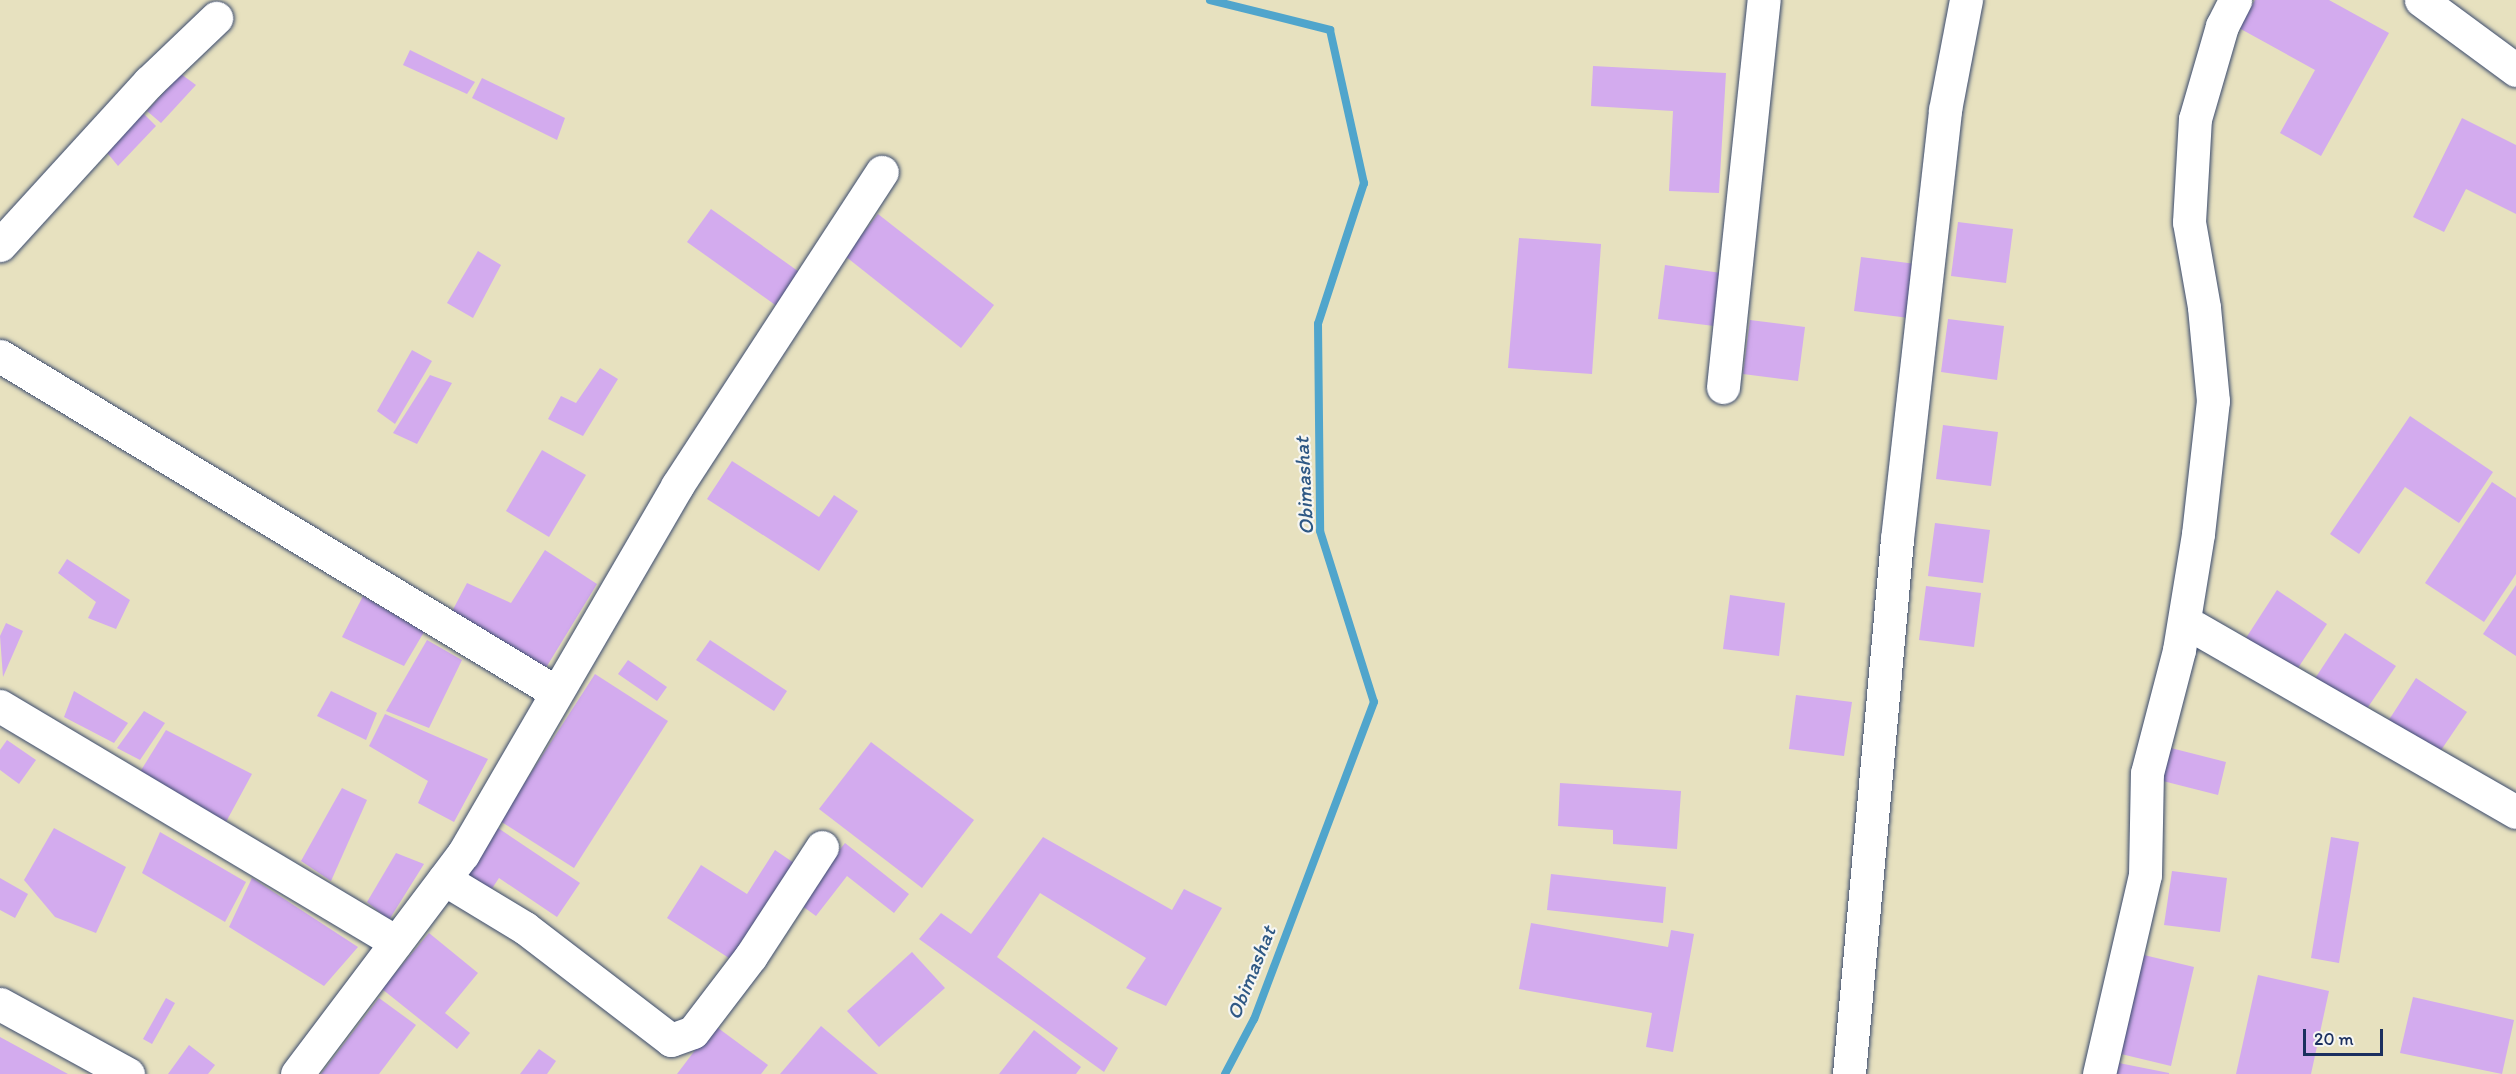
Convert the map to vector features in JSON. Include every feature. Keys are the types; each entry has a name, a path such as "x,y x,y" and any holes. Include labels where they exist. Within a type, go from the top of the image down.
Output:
{"street":[{"path":"1723,387 1764,0"},
{"path":"1849,1074 1897,539 1945,110 1966,0"},
{"path":"2098,1074 2145,875 2147,773 2179,650 2198,534 2213,401 2204,307 2189,222 2195,119 2222,26 2235,0"},
{"path":"2421,0 2516,70"},
{"path":"0,245 149,82 216,18"},
{"path":"297,1074 463,854 555,691 677,486 882,172"},
{"path":"0,356 555,691"},
{"path":"2196,628 2516,812"},
{"path":"0,706 396,942"},
{"path":"444,879 525,928 671,1040 693,1032 751,956 822,847"},
{"path":"0,1004 128,1074"}],"building":[{"path":"2255,0 2329,0 2389,33 2321,156 2280,133 2315,70 2239,28"},
{"path":"410,50 475,82 467,94 403,65"},
{"path":"1593,66 1726,73 1719,193 1669,191 1673,111 1591,106"},
{"path":"181,74 196,85 161,123 147,111"},
{"path":"482,78 565,118 557,140 472,98"},
{"path":"142,112 156,126 118,166 104,149"},
{"path":"2462,118 2516,145 2516,214 2466,189 2444,232 2413,217"},
{"path":"711,209 802,274 778,307 687,242"},
{"path":"878,214 994,305 961,348 845,256"},
{"path":"1958,222 2013,229 2006,283 1951,276"},
{"path":"1519,238 1601,244 1592,374 1508,368"},
{"path":"478,251 501,265 473,318 447,303"},
{"path":"1861,257 1916,264 1909,318 1854,311"},
{"path":"1665,265 1721,273 1714,326 1658,319"},
{"path":"1948,319 2004,326 1997,380 1941,372"},
{"path":"1750,320 1805,327 1798,381 1743,374"},
{"path":"412,350 432,361 395,424 377,411"},
{"path":"600,368 618,379 583,436 548,419 561,396 576,403"},
{"path":"430,375 452,383 417,444 393,433"},
{"path":"2410,416 2493,472 2459,523 2405,487 2359,554 2330,534"},
{"path":"1943,425 1998,432 1991,486 1936,479"},
{"path":"542,450 586,475 549,537 506,511"},
{"path":"732,461 819,517 834,495 858,511 819,571 707,499"},
{"path":"2492,482 2516,498 2516,574 2484,622 2425,583"},
{"path":"1935,523 1990,530 1983,583 1928,576"},
{"path":"545,550 597,584 544,671 448,619 467,583 511,603"},
{"path":"67,559 130,600 116,629 88,618 96,602 58,573"},
{"path":"2516,585 2516,656 2483,634"},
{"path":"1926,586 1981,593 1974,647 1919,640"},
{"path":"2277,590 2327,624 2296,671 2246,638"},
{"path":"1730,595 1785,603 1779,656 1723,649"},
{"path":"363,596 424,632 404,666 342,637"},
{"path":"6,623 23,631 3,677 0,636"},
{"path":"2345,633 2396,666 2364,713 2314,680"},
{"path":"427,640 462,660 429,728 386,711"},
{"path":"710,640 787,691 774,711 696,660"},
{"path":"628,660 667,687 657,701 618,674"},
{"path":"595,674 668,721 574,868 500,821"},
{"path":"2416,678 2467,712 2435,759 2385,726"},
{"path":"74,691 128,723 114,743 64,717"},
{"path":"331,691 377,713 366,740 317,716"},
{"path":"1796,695 1852,702 1844,756 1789,749"},
{"path":"144,711 165,723 140,760 117,748"},
{"path":"385,714 488,759 454,822 418,803 428,781 369,746"},
{"path":"166,730 252,774 226,822 140,772"},
{"path":"7,740 36,760 19,784 0,770 0,750"},
{"path":"871,742 974,820 922,888 819,809"},
{"path":"2163,746 2226,762 2218,795 2155,779"},
{"path":"1560,783 1681,791 1677,849 1613,844 1613,830 1558,826"},
{"path":"342,788 367,800 331,881 301,861"},
{"path":"495,826 580,883 557,917 499,878 487,896 462,880"},
{"path":"54,828 126,867 96,933 55,917 24,880"},
{"path":"160,832 246,882 225,922 142,873"},
{"path":"1043,837 1172,910 1184,889 1222,908 1166,1006 1126,988 1146,958 1040,893 997,957 1118,1048 1104,1072 919,939 941,913 971,934"},
{"path":"2331,837 2359,842 2339,963 2311,958"},
{"path":"845,843 909,894 894,913 847,876 816,916 798,903"},
{"path":"775,850 794,863 732,960 667,918 701,865 747,894"},
{"path":"396,853 424,864 389,920 367,902"},
{"path":"2172,871 2227,878 2220,932 2164,925"},
{"path":"1551,874 1666,887 1663,923 1547,910"},
{"path":"0,878 28,894 15,918 0,910"},
{"path":"252,878 358,947 324,986 229,927"},
{"path":"1531,923 1668,947 1671,930 1694,934 1673,1052 1646,1047 1652,1013 1519,989"},
{"path":"429,933 478,973 445,1013 470,1033 457,1049 382,989"},
{"path":"912,952 945,988 879,1047 847,1011"},
{"path":"2144,955 2194,967 2171,1066 2121,1054"},
{"path":"2258,975 2329,991 2311,1074 2236,1074"},
{"path":"2413,997 2514,1020 2502,1074 2400,1053"},
{"path":"166,998 175,1003 152,1044 143,1039"},
{"path":"379,998 416,1025 379,1074 321,1074"},
{"path":"714,1025 768,1065 761,1074 677,1074"},
{"path":"821,1026 878,1074 780,1074"},
{"path":"1034,1030 1081,1067 1076,1074 999,1074"},
{"path":"0,1037 68,1074 0,1074"},
{"path":"189,1045 215,1065 208,1074 168,1074"},
{"path":"539,1049 556,1061 547,1074 520,1074"},
{"path":"2119,1063 2169,1073 2169,1074 2117,1074"}],"waterway":[{"name":"Obimashat","path":"1210,0 1330,30 1364,183 1318,324 1320,531 1374,702 1254,1019 1225,1074"}]}
